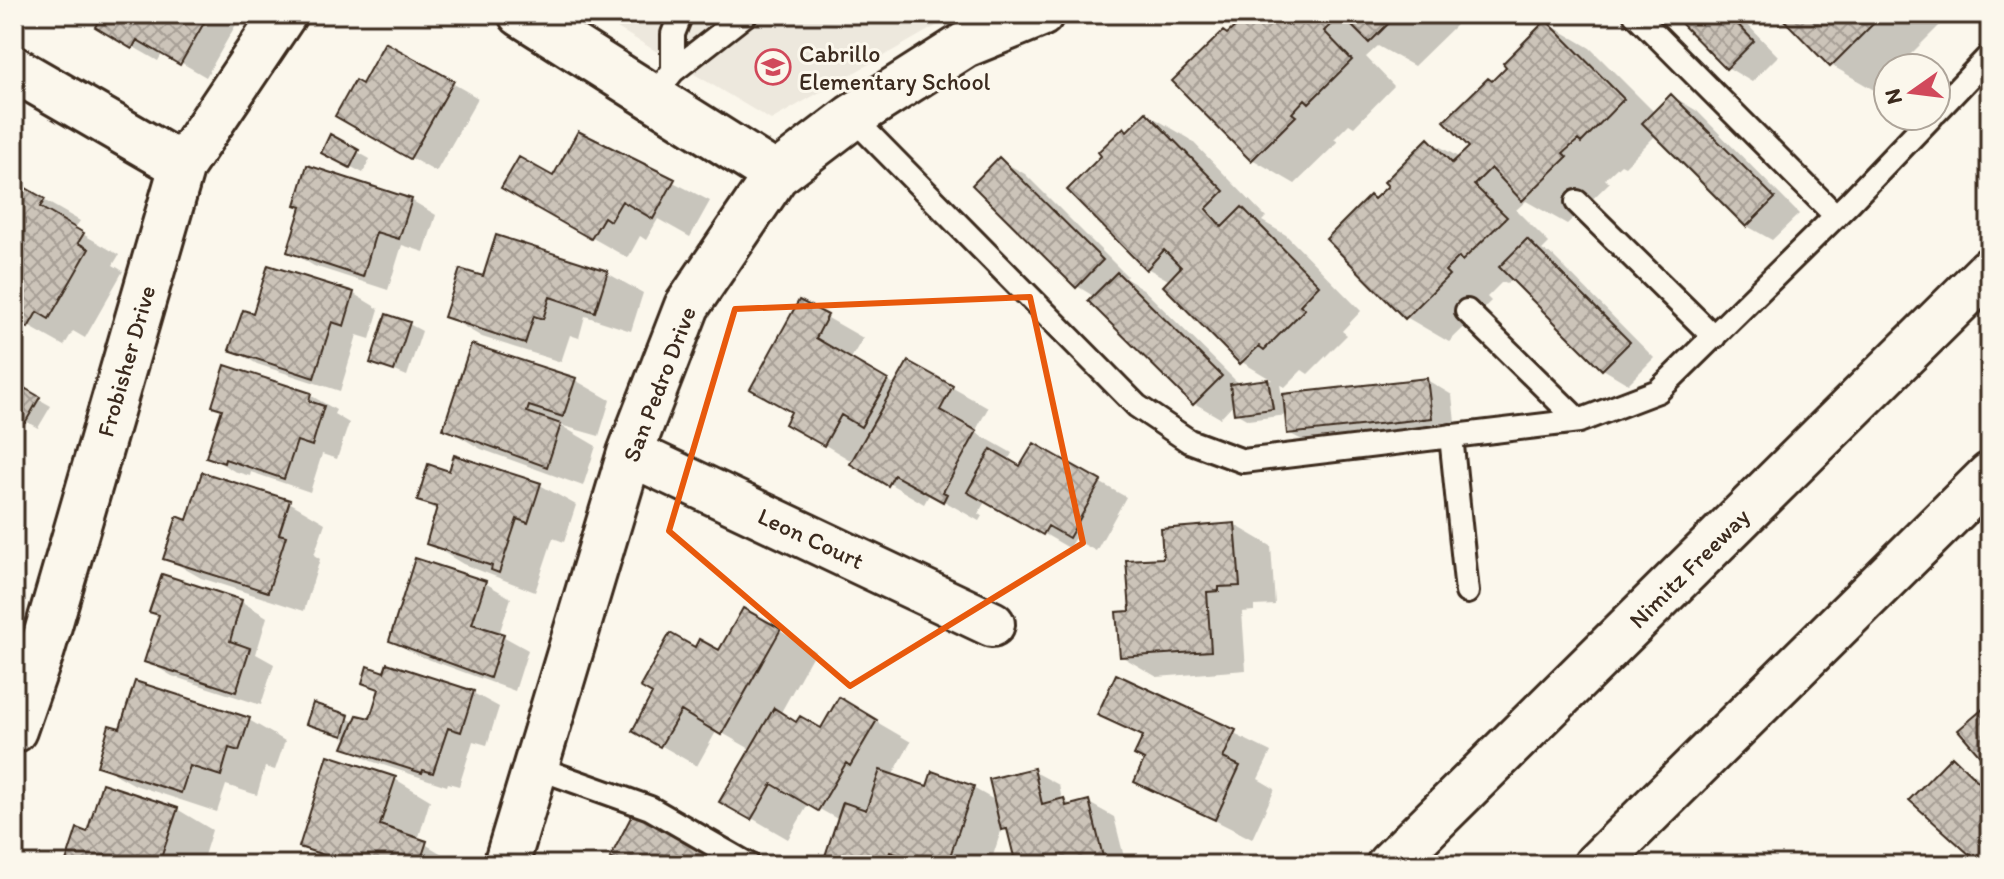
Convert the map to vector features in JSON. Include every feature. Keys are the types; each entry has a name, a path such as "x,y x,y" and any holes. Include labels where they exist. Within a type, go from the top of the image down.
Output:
{"main road":[{"name":"Frobisher Drive","path":"14,730 28,644 182,166 284,14"},
{"name":"San Pedro Drive","path":"506,865 630,453 687,306 776,175 852,117 965,45 1041,14"},
{"path":"540,19 662,84 776,175"},
{"path":"14,69 182,166"},
{"name":"Nimitz Freeway","path":"1389,865 1990,270"},
{"name":"Leon Court","path":"630,453 992,624"},
{"path":"1596,865 1990,475"}],"lane":[{"path":"662,84 673,34 681,14"},
{"path":"662,84 746,14"},
{"path":"1635,14 1836,216"},
{"path":"1952,95 1990,55"},
{"path":"852,117 1137,406 1189,441 1243,461 1579,421 1658,391 1917,132"},
{"path":"1577,202 1714,337"},
{"path":"1467,311 1579,421"},
{"path":"1451,436 1467,592"},
{"path":"535,767 650,808 749,865"}],"highlighted area":[{"path":"1030,297 1083,543 850,686 669,531 735,309"}],"shaded area":[{"name":"Cabrillo Elementary School","path":"594,14 957,14 771,120"}],"building":[{"path":"103,14 209,14 180,65 137,40 132,49 95,27"},
{"path":"1241,14 1398,14 1369,43 1341,15 1324,31 1352,60 1309,103 1305,99 1292,113 1296,116 1251,161 1172,81 1223,31 1227,34 1241,21 1237,17"},
{"path":"1672,14 1728,14 1754,41 1726,69"},
{"path":"1778,14 1883,14 1830,67"},
{"path":"1546,20 1624,99 1581,143 1578,140 1563,153 1567,157 1522,201 1491,168 1474,185 1507,217 1462,261 1459,257 1445,271 1449,275 1405,319 1326,239 1370,195 1374,199 1388,186 1384,182 1428,138 1452,163 1469,147 1444,121 1488,78 1492,81 1506,67 1503,63"},
{"path":"385,42 454,81 410,159 335,116 355,80 362,84"},
{"path":"1671,94 1775,198 1746,227 1642,123"},
{"path":"1146,112 1224,191 1206,209 1222,227 1242,207 1319,285 1300,305 1305,309 1264,350 1259,346 1240,364 1163,286 1181,267 1164,250 1146,270 1067,190 1101,156 1098,152 1124,127 1127,131"},
{"path":"578,131 675,179 653,219 622,201 610,221 604,217 591,239 501,188 519,157 553,176"},
{"path":"330,134 359,150 350,168 321,153"},
{"path":"999,157 1103,260 1076,288 972,185"},
{"path":"307,165 412,199 399,239 376,232 363,277 287,252 301,207 295,205"},
{"path":"14,181 45,199 40,207 84,233 78,243 89,249 49,319 37,312 28,328 14,320"},
{"path":"496,235 608,271 595,312 550,297 543,319 534,316 525,344 444,317 460,269 483,276"},
{"path":"1527,239 1630,342 1602,370 1499,267"},
{"path":"268,265 354,292 344,326 332,322 314,378 229,350 243,310 253,313"},
{"path":"1117,272 1222,376 1193,405 1088,301"},
{"path":"799,300 828,315 816,338 888,380 861,427 841,415 824,446 785,424 791,412 750,389"},
{"path":"386,314 410,322 394,371 370,363"},
{"path":"471,344 576,378 563,417 529,406 527,412 561,424 547,467 443,429"},
{"path":"908,361 953,386 940,410 977,431 943,492 947,494 943,502 894,475 888,486 850,464"},
{"path":"225,365 311,393 309,401 324,406 312,446 297,441 284,479 225,459 224,463 206,457 222,409 212,406"},
{"path":"1427,378 1432,418 1287,434 1283,394"},
{"path":"1268,379 1273,409 1234,414 1230,384"},
{"path":"14,382 40,397 25,423 14,417"},
{"path":"1034,443 1101,481 1069,538 1048,526 1043,535 967,492 991,449 1020,466"},
{"path":"454,455 541,483 528,523 517,519 499,573 491,570 492,566 426,544 437,507 417,501 428,464 449,471"},
{"path":"202,472 290,500 279,534 286,536 268,592 163,559 177,516 187,520"},
{"path":"1235,523 1240,586 1219,587 1219,591 1207,592 1211,651 1120,657 1116,612 1130,611 1126,560 1163,558 1161,529"},
{"path":"415,558 486,581 472,624 504,634 490,678 389,641"},
{"path":"162,574 242,600 230,641 250,648 236,692 144,662 159,615 149,612"},
{"path":"743,608 781,629 721,735 681,711 660,747 632,731 652,694 640,687 670,633 695,647 699,639 719,650"},
{"path":"387,663 474,691 461,732 448,728 433,773 423,770 422,773 343,748 357,715 370,718 379,689 362,683 367,666 384,672"},
{"path":"1116,674 1236,730 1223,758 1240,766 1215,820 1134,782 1144,760 1134,755 1143,736 1097,715"},
{"path":"135,681 250,718 239,751 229,748 221,776 190,766 181,793 97,766 109,725 120,728"},
{"path":"839,697 877,720 850,766 846,763 818,811 772,784 751,820 719,802 774,708 796,722 800,716 821,728"},
{"path":"313,703 349,715 343,736 306,724"},
{"path":"1990,703 1990,767 1958,730"},
{"path":"328,755 396,777 380,825 427,841 419,865 355,865 299,847"},
{"path":"1952,756 1990,793 1990,855 1981,865 1909,800"},
{"path":"1034,768 1042,804 1064,798 1066,806 1089,800 1105,865 1016,865 1007,829 1001,830 989,779"},
{"path":"880,770 927,786 932,771 974,786 947,865 929,865 890,852 886,865 822,865 843,802 866,810"},
{"path":"102,783 178,808 160,861 174,865 65,865 77,828 87,832"},
{"path":"633,813 735,865 623,865 610,858"}],"place":[{"name":"Cabrillo Elementary School","path":"773,67"}]}
